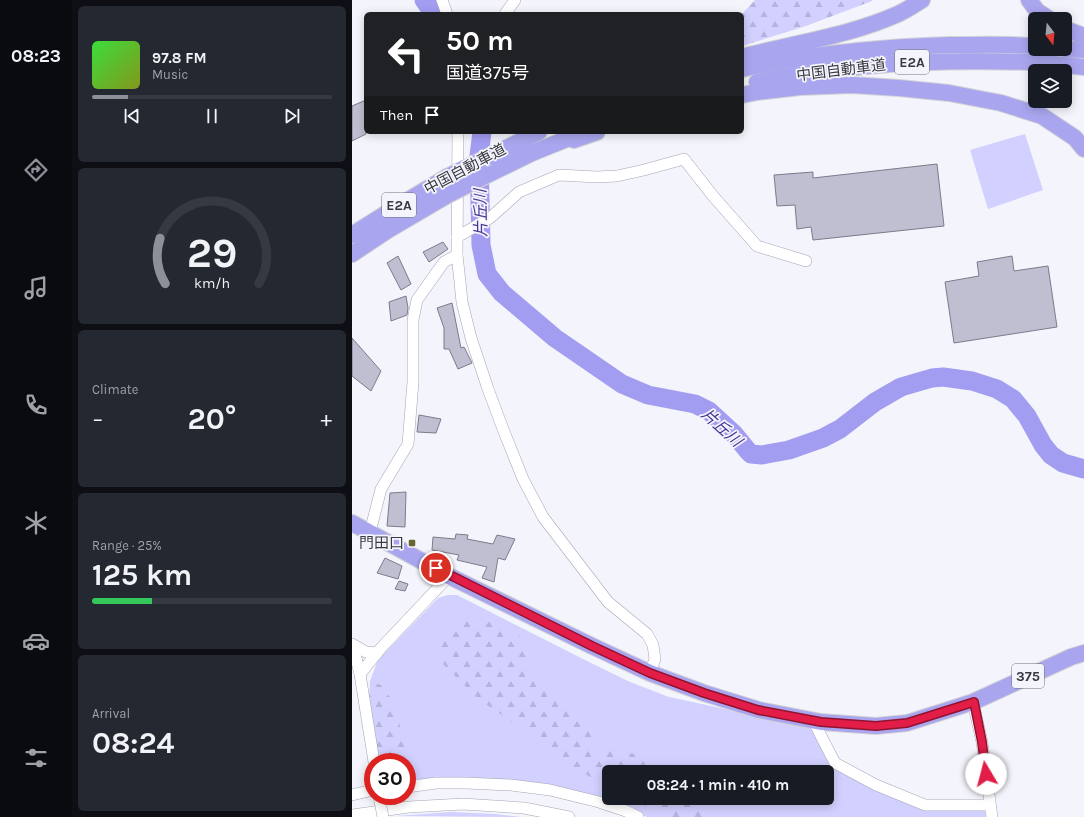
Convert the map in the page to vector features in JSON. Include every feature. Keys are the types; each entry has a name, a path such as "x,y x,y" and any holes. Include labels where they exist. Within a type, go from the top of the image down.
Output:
{"highway":[{"path":"744,57 870,25 899,13 922,0"},
{"path":"1030,0 1038,12"},
{"path":"1072,32 1084,36"},
{"name":"中国自動車道","path":"744,69 815,56 867,50 920,46 1028,46"},
{"path":"1072,49 1084,50"},
{"name":"中国自動車道","path":"744,86 813,72 918,62 1031,62 1084,66"},
{"path":"744,95 800,87 852,85 899,88 949,94 1001,103 1042,116 1075,138 1084,149"},
{"name":"中国自動車道","path":"352,235 447,177 535,134"},
{"name":"中国自動車道","path":"352,254 388,230 446,196 532,153 579,134"},
{"path":"532,153 592,134"},
{"name":"375","path":"352,522 449,576 650,673 704,693 758,710 814,721 876,726 907,723 974,702 1080,653"}],"street":[{"path":"442,0 447,12"},
{"path":"506,12 515,0"},
{"path":"458,134 457,255 462,302 471,338 503,429 523,479 543,516 608,602 647,634 653,645 655,659 650,673"},
{"path":"457,237 490,218 519,192 559,175 597,177 617,176 684,159 713,196 757,246 806,261"},
{"path":"370,532 382,489 408,444 413,382 413,320 417,300 444,262 457,255"},
{"path":"360,674 377,653 449,576"},
{"path":"352,646 366,652 377,653"},
{"path":"352,646 360,674 373,753"},
{"path":"974,702 982,742 992,817"},
{"path":"814,721 835,763 876,784 925,805 990,805"},
{"path":"416,786 436,783 465,783 511,785 550,790 619,809 638,817"},
{"path":"352,795 364,792"},
{"path":"352,815 409,807 463,804 524,808 569,817"},
{"path":"381,805 383,817"}],"green space":[{"path":"755,0 872,0 806,26 744,45 744,12"},
{"path":"1025,134 1043,190 988,209 970,150"},
{"path":"448,595 457,595 630,682 669,697 815,728 840,772 951,808 985,811 986,817 647,817 617,805 834,805 834,765 602,765 602,800 589,795 431,779 416,779 416,753 403,753 370,681 378,660 438,598"},
{"path":"475,618 508,628 526,641 527,671 582,718 596,747 637,754 650,765 602,765 602,783 561,761 502,715 478,699 440,661 441,634"},
{"path":"370,681 381,685 390,697 398,717 406,753 378,753 369,701"},
{"path":"644,805 695,805 706,817 665,817"},
{"path":"451,812 495,814 521,817 396,816"}],"building":[{"path":"364,101 364,134 366,134 352,141 352,106"},
{"path":"937,164 944,226 813,240 811,227 797,229 795,205 777,206 774,175 813,172 813,178"},
{"path":"443,242 448,249 429,262 423,252"},
{"path":"398,256 411,284 401,290 387,263"},
{"path":"1012,256 1014,271 1048,266 1057,327 954,343 945,282 979,276 977,262"},
{"path":"406,296 408,308 407,315 391,321 389,302"},
{"path":"452,303 461,348 464,347 472,363 458,369 449,349 444,349 444,328 437,308"},
{"path":"352,338 381,371 371,391 352,376"},
{"path":"419,415 441,419 436,433 417,432"},
{"path":"406,492 405,527 387,526 390,493"},
{"path":"456,534 468,535 467,539 493,544 497,535 515,539 505,560 498,558 494,582 482,578 487,567 457,560 459,555 432,550 433,537 455,539"},
{"path":"385,558 402,566 398,579 377,573"},
{"path":"399,581 408,584 405,591 395,589"}],"waterway":[{"name":"片丘川","path":"424,0 433,12"},
{"name":"片丘川","path":"482,134 479,156 481,245 487,274 502,293 555,338 622,384 648,395 695,404 709,411 734,434 751,454 762,455 789,450 823,438 840,429 875,402 901,387 932,378 943,377 972,381 997,389 1013,399 1027,416 1043,445 1051,455 1063,463 1084,469"}],"place":[{"name":"門田口","path":"412,543"}],"route":[{"path":"436,568 449,576 650,673 704,693 758,710 821,722 876,726 907,723 974,702 982,742 986,774"}]}
